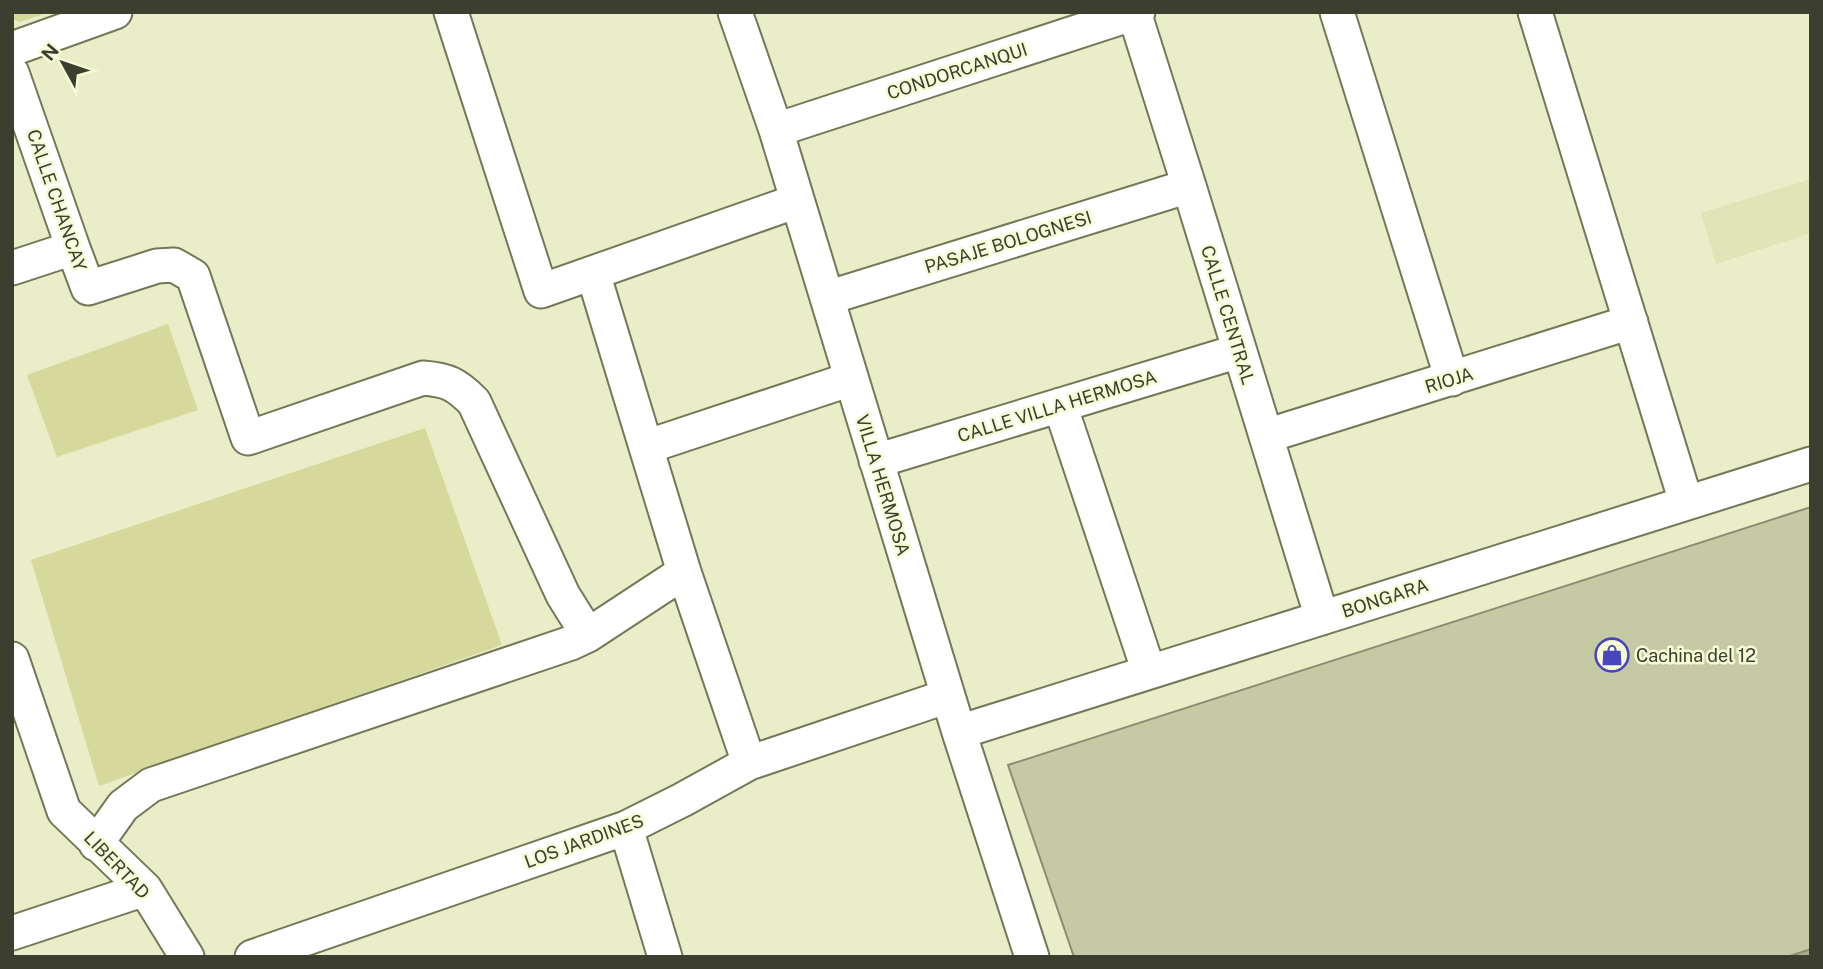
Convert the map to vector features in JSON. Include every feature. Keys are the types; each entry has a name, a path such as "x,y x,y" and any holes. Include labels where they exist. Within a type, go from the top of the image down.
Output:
{"street":[{"path":"451,12 541,291 797,201"},
{"name":"VILLA HERMOSA","path":"735,12 776,130 959,732 1032,957"},
{"path":"1337,12 1452,379"},
{"path":"1535,12 1686,502"},
{"name":"CONDORCANQUI","path":"776,130 1136,13"},
{"name":"CALLE CENTRAL","path":"1136,13 1322,618"},
{"path":"12,48 97,15"},
{"name":"CALLE CHANCAY","path":"12,73 88,288 157,266 174,265 193,276 248,438 423,378 442,379 458,386 474,402 563,595 588,635"},
{"name":"PASAJE BOLOGNESI","path":"827,298 1189,186"},
{"path":"12,268 73,248"},
{"path":"593,273 684,572 749,763"},
{"name":"RIOJA","path":"1266,436 1631,322"},
{"name":"CALLE VILLA HERMOSA","path":"876,461 1239,351"},
{"path":"646,447 851,379"},
{"path":"1060,405 1149,672"},
{"name":"BONGARA","path":"959,732 1811,464"},
{"path":"96,844 123,806 151,785 571,643 588,635 684,572"},
{"name":"LIBERTAD","path":"12,659 64,811 145,889 187,957"},
{"name":"LOS JARDINES","path":"252,957 626,828 749,763 948,696"},
{"path":"626,828 665,957"},
{"path":"12,933 145,889"}],"shaded area":[{"path":"12,12 50,12 20,22 12,19"},
{"path":"1811,179 1811,233 1716,264 1701,213"},
{"path":"168,324 198,410 57,457 27,375"},
{"path":"425,428 502,645 99,786 31,560"}],"building":[{"name":"Cachina del 12","path":"1811,507 1811,949 1787,957 1074,957 1008,765"}],"place":[{"name":"Cachina del 12","path":"1612,655"}]}
